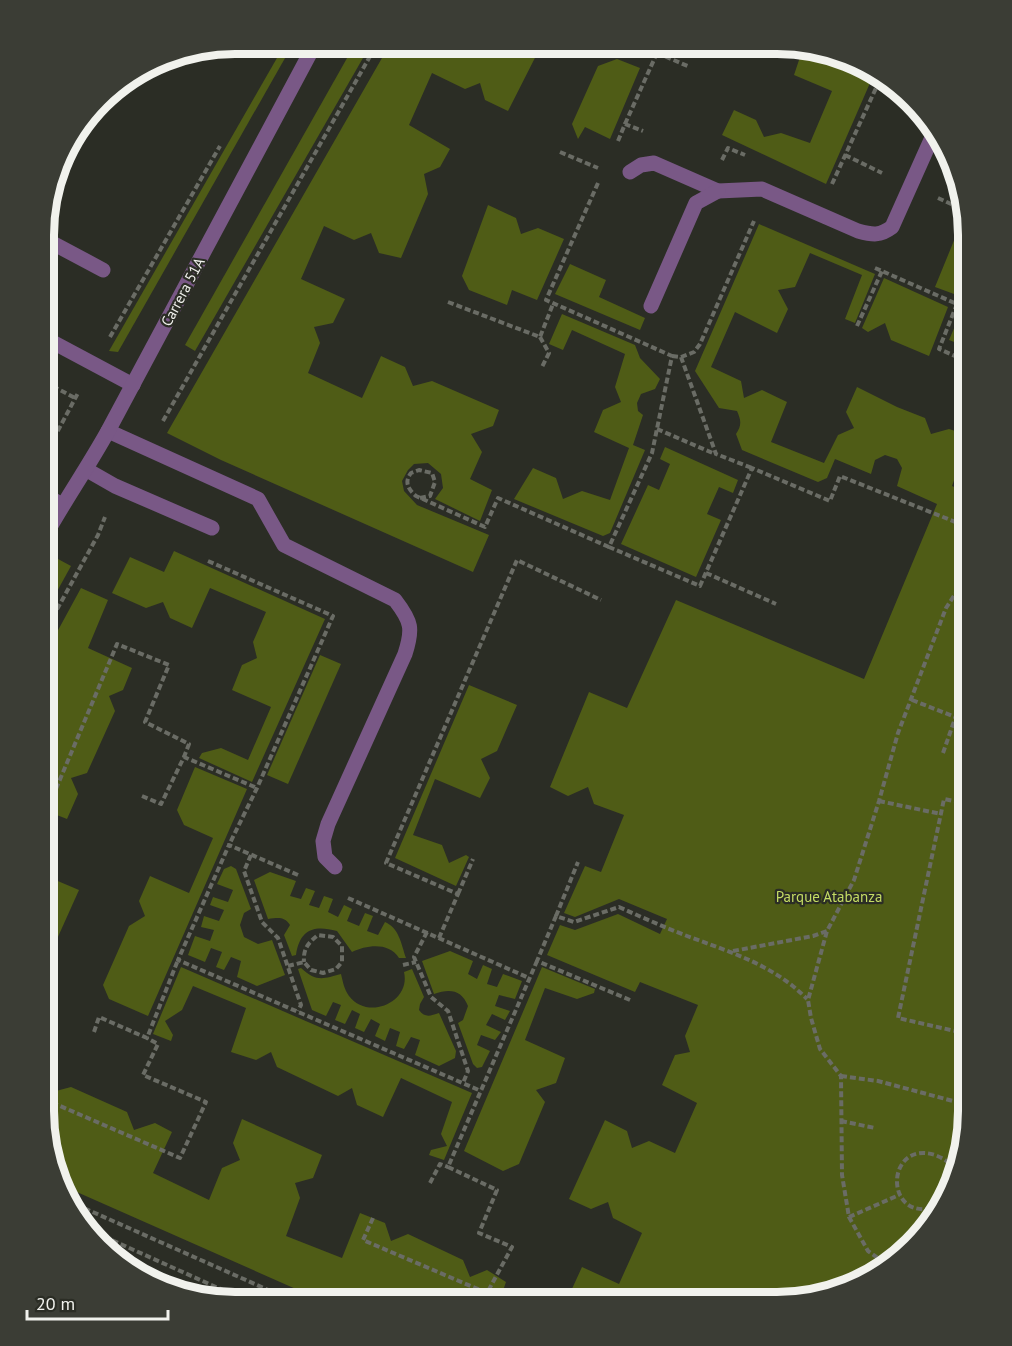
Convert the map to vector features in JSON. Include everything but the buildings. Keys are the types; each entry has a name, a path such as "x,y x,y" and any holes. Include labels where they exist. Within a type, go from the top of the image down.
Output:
{"street":[{"name":"Carrera 51A","path":"54,520 87,470 310,54"},
{"path":"651,306 696,203 718,191 762,189 858,231 871,235 883,234 892,226 931,140"},
{"path":"630,172 641,165 654,163 718,191"},
{"path":"54,243 104,270"},
{"path":"54,343 133,385"},
{"path":"108,431 258,499 284,545 396,600 406,614 411,634 405,654 328,824 323,841 325,857 335,867"},
{"path":"87,470 115,486 212,528"},
{"path":"54,500 62,505"}],"path":[{"path":"140,444 158,429 371,54"},
{"path":"617,142 657,54"},
{"path":"659,54 690,67"},
{"path":"829,192 878,84"},
{"path":"625,124 646,133"},
{"path":"54,437 225,137"},
{"path":"720,164 728,148 748,157"},
{"path":"560,152 604,170"},
{"path":"599,181 546,300 672,356 681,357 694,352 700,344 756,215"},
{"path":"871,266 957,304 939,349 958,357"},
{"path":"857,326 882,271"},
{"path":"448,302 540,337 549,352 542,367"},
{"path":"540,337 553,304"},
{"path":"609,547 652,453 672,356"},
{"path":"681,357 716,454"},
{"path":"54,387 75,398"},
{"path":"657,429 830,501 840,476 958,523"},
{"path":"420,498 430,496 435,482 432,473 419,470 411,473 407,481 410,491 420,498 485,527 498,498 700,586 752,468"},
{"path":"54,615 106,516 115,520"},
{"path":"458,894 386,862 518,560 601,600"},
{"path":"147,1038 178,960 333,616 208,561"},
{"path":"706,573 776,604"},
{"path":"881,1260 868,1251 849,1217 842,1175 841,1076 820,1049 808,1000 827,932 854,880 898,733 946,608 958,589"},
{"path":"54,794 117,644 169,664 145,722 189,744 161,804 142,796"},
{"path":"912,700 958,718"},
{"path":"943,753 958,709"},
{"path":"183,758 257,788"},
{"path":"958,802 944,799 898,1018 958,1032"},
{"path":"879,801 941,814"},
{"path":"229,845 303,878"},
{"path":"251,855 244,871 262,922 278,938 301,1005 298,1011"},
{"path":"439,938 473,859"},
{"path":"447,1167 578,862"},
{"path":"344,896 530,978"},
{"path":"556,916 574,922 619,907 664,927 732,951 772,971 792,984 808,1000"},
{"path":"427,932 414,957 431,997 448,1011 468,1071 463,1083"},
{"path":"732,951 827,932"},
{"path":"318,935 333,937 342,946 344,962 336,969 323,973 311,970 304,962 303,952 308,942 318,935"},
{"path":"178,960 481,1090"},
{"path":"537,961 630,1000"},
{"path":"288,966 304,962"},
{"path":"403,965 416,962"},
{"path":"54,1103 180,1158 206,1102 143,1075 158,1044 99,1017 94,1032"},
{"path":"841,1076 878,1081 958,1102"},
{"path":"841,1121 875,1128"},
{"path":"929,1209 918,1210 908,1205 899,1195 896,1182 898,1167 916,1153 927,1153 950,1162"},
{"path":"430,1183 440,1164 497,1190 479,1233 512,1247 488,1292"},
{"path":"849,1217 899,1195"},
{"path":"81,1207 273,1292"},
{"path":"373,1218 363,1240 485,1292"},
{"path":"107,1238 225,1291"}],"green space":[{"path":"279,54 287,54 118,352 109,351"},
{"path":"349,54 365,54 195,351 185,345"},
{"path":"384,54 537,54 508,111 485,100 480,83 465,89 432,73 409,125 450,149 440,167 424,174 428,194 401,258 379,253 371,233 354,240 324,226 301,279 345,299 333,323 314,327 320,343 308,373 362,398 381,356 405,367 413,386 432,381 499,410 493,426 471,434 482,452 470,479 492,490 480,521 435,499 443,488 441,474 428,463 414,464 402,481 404,491 417,505 489,535 473,572 221,460 167,433"},
{"path":"801,56 824,60 846,68 846,71 870,83 826,184 722,135 734,110 756,120 764,137 781,133 810,143 832,91 794,75"},
{"path":"617,59 640,68 610,139 585,127 578,139 572,124 598,66"},
{"path":"488,205 516,218 521,234 538,228 564,239 537,300 512,290 507,305 469,290 462,276"},
{"name":"Parque Atabanza","path":"759,224 875,274 855,323 845,319 862,275 810,253 795,287 778,290 788,309 777,333 735,312 711,367 741,381 744,398 762,390 787,402 771,442 824,463 838,435 854,428 846,412 857,387 925,418 931,434 949,429 958,432 958,469 952,486 958,489 958,1123 955,1146 939,1191 928,1212 913,1230 878,1262 835,1282 812,1289 789,1292 571,1292 582,1267 619,1284 642,1233 613,1218 608,1202 591,1209 569,1199 605,1120 627,1131 632,1148 649,1141 675,1153 697,1103 662,1085 675,1055 690,1052 685,1036 698,1005 640,982 635,992 547,955 560,925 575,930 618,914 660,934 667,919 619,899 575,917 564,913 585,866 601,872 624,815 594,804 588,787 568,796 550,787 589,692 627,708 676,600 864,679 937,504 897,486 902,468 897,459 885,455 875,460 871,474 835,459 827,478 818,482 742,450 736,434 740,422 737,411 719,408 695,371"},
{"path":"958,231 958,285 954,294 935,287"},
{"path":"570,264 606,280 599,297 645,318 640,330 555,294"},
{"path":"884,278 948,307 929,356 891,340 885,323 868,332 862,328"},
{"path":"562,314 635,345 640,358 660,379 655,389 641,394 637,403 638,411 643,415 633,445 645,450 610,533 603,536 514,499 533,468 556,478 563,499 582,491 610,500 629,448 594,432 603,410 621,402 615,387 625,354 572,330 563,350 549,344"},
{"path":"958,319 958,344 949,340"},
{"path":"665,447 738,480 733,493 719,487 707,514 721,520 696,577 621,544 648,485 659,490 670,464 660,459"},
{"path":"174,551 325,619 252,782 199,758 202,753 221,748 248,760 271,707 232,690 242,665 257,658 253,642 266,612 210,588 192,628 170,618 163,602 146,608 112,593 130,557 164,572"},
{"path":"58,559 71,566 54,597 54,566"},
{"path":"81,588 108,600 88,648 132,668 123,690 109,696 115,711 87,773 71,778 78,794 67,819 54,814 54,638"},
{"path":"320,655 341,664 288,784 267,775"},
{"path":"469,685 517,705 497,751 481,759 490,778 480,798 435,779 413,835 442,845 449,863 466,855 469,857 456,886 395,858"},
{"path":"195,767 247,789 148,1016 109,999 103,985 129,926 145,916 139,901 150,876 189,893 213,838 184,825 177,810"},
{"path":"231,866 236,869 251,909 244,913 240,925 244,937 258,944 272,940 285,975 257,986 237,977 241,961 231,957 224,970 216,967 222,952 211,948 205,962 188,955 195,936 210,941 214,930 201,927 204,916 219,921 224,910 210,905 213,897 228,902 233,890 217,884 224,869"},
{"path":"270,872 296,881 290,896 301,899 306,888 315,891 309,905 319,908 324,896 333,899 328,912 338,917 344,905 352,909 347,921 359,926 365,913 373,916 367,931 378,935 385,922 390,925 399,937 406,958 399,958 390,949 377,946 352,952 337,931 329,929 309,931 301,939 296,955 292,956 284,935 290,925 283,919 268,919 254,880"},
{"path":"54,879 79,890 54,946"},
{"path":"450,951 473,961 468,974 477,979 483,965 492,969 487,984 497,987 503,974 522,981 515,999 499,995 495,1006 510,1011 505,1020 492,1014 486,1025 501,1032 495,1040 481,1035 477,1045 490,1051 482,1067 477,1068 473,1064 458,1023 463,1020 468,1006 455,992 445,991 434,994 422,961"},
{"path":"181,967 472,1093 444,1160 429,1155 431,1150 447,1146 441,1134 452,1102 401,1078 383,1117 357,1105 352,1088 338,1096 277,1067 271,1052 256,1060 231,1052 246,1008 193,986 182,1010 165,1021 173,1035 171,1041 153,1034"},
{"path":"542,967 595,989 594,993 577,999 545,988 525,1040 565,1058 556,1083 536,1090 545,1102 519,1164 503,1171 464,1151"},
{"path":"301,968 311,976 320,978 341,974 349,996 357,1003 367,1007 386,1005 395,999 404,983 404,972 412,969 424,997 419,1010 428,1016 439,1013 456,1051 455,1058 439,1066 415,1055 420,1040 411,1037 404,1049 396,1046 400,1032 390,1028 385,1041 375,1036 380,1024 371,1019 364,1032 355,1028 360,1014 352,1010 345,1024 335,1020 341,1005 333,1002 326,1016 312,1010 298,969"},
{"path":"54,1087 56,1091 71,1087 127,1112 134,1130 155,1123 172,1132 153,1173 209,1200 222,1168 240,1160 233,1143 242,1119 322,1155 313,1178 295,1183 300,1198 286,1236 342,1258 360,1213 385,1223 391,1241 408,1234 463,1260 470,1277 487,1270 506,1282 502,1292 303,1292 73,1190 57,1146 54,1123"}]}
